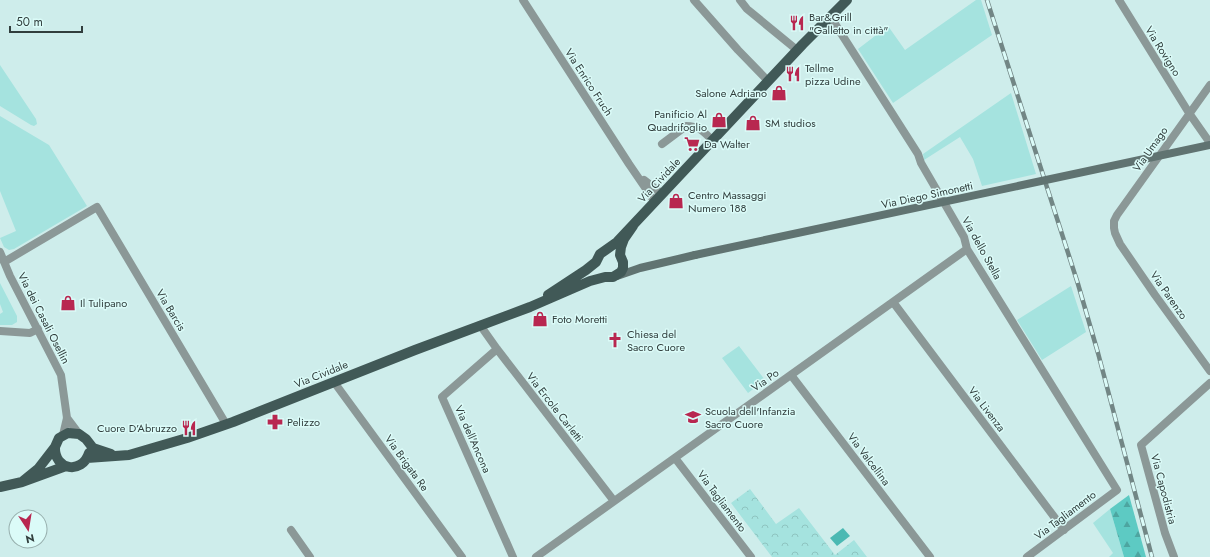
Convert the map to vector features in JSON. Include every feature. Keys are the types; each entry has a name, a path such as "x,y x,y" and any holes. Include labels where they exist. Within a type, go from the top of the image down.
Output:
{"main road":[{"name":"Via Cividale","path":"530,307 596,262 600,254 617,242 797,50 847,0"},
{"name":"Via Diego Simonetti","path":"617,276 648,266 695,255 1210,144"},
{"name":"Via Cividale","path":"0,487 22,482 66,466 76,467 88,458 129,454 163,445 226,424 530,307 590,281 604,277 617,276 623,268 621,256 622,243 633,226"},
{"path":"603,252 609,250 621,256"},
{"name":"Via Diego Simonetti","path":"621,256 626,261 634,265 648,266"},
{"path":"596,262 598,271 604,277"},
{"path":"63,435 68,433 79,434"},
{"name":"Via Cividale","path":"79,434 86,439 93,448 104,453 118,456"},
{"name":"Via Cividale","path":"22,482 38,469 55,447 56,442 63,435"},
{"path":"88,458 89,443"},
{"path":"55,447 56,456 62,464 66,466"}],"street":[{"name":"Via Enrico Fruch","path":"523,0 629,164 659,198"},
{"path":"694,0 738,50 768,81"},
{"path":"740,0 747,9 797,50"},
{"name":"Via Rovigno","path":"1118,0 1210,144"},
{"name":"Via dello Stella","path":"830,16 918,154 964,237 967,248 1117,490"},
{"name":"Via Umago","path":"1114,228 1114,221 1117,215 1210,85"},
{"path":"662,144 686,126 693,126 702,130 712,140"},
{"name":"Via Barcis","path":"4,262 98,207 226,424"},
{"name":"Via Parenzo","path":"1114,228 1120,244 1154,295 1210,371"},
{"name":"Via Po","path":"536,557 967,248"},
{"name":"Via dei Casali Osellin","path":"0,252 61,375 67,418 63,435"},
{"name":"Via Livenza","path":"893,302 1064,530"},
{"name":"Via Ercole Carletti","path":"480,325 614,501"},
{"path":"0,331 30,333 38,329"},
{"name":"Via dell'Ancona","path":"497,349 442,396 513,557"},
{"name":"Via Valcellina","path":"791,375 930,557"},
{"name":"Via Brigata Re","path":"334,382 462,557"},
{"name":"Via Capodistria","path":"1174,557 1165,533 1141,445 1210,383"},
{"name":"Via dei Casali Osellin","path":"67,418 79,434"},
{"name":"Via Tagliamento","path":"675,458 751,557"},
{"name":"Via Tagliamento","path":"1027,557 1117,490"},
{"path":"291,530 310,557"}],"green space":[{"path":"976,0 981,0 992,35 893,103 858,49 888,26 905,50"},
{"path":"0,65 36,119 37,124 34,126 0,106"},
{"path":"1011,93 1036,174 982,186 973,159 960,137 924,160 923,154"},
{"path":"0,116 49,145 87,206 14,249 9,250 4,247 0,238 16,231 0,191"},
{"path":"0,283 17,316 17,322 12,325 0,325 0,314 3,312 0,304"},
{"path":"1071,286 1086,332 1042,360 1017,320"},
{"path":"739,346 765,380 748,393 722,358"},
{"path":"750,489 776,524 799,508 835,555 854,540 867,557 772,557 731,503"},
{"path":"1129,495 1146,557 1124,557 1110,509"},
{"path":"1110,509 1124,557 1109,557 1113,553 1093,523"}],"shaded area":[{"path":"843,528 850,536 837,546 830,538"}],"railway":[{"path":"987,0 1078,284 1098,353 1152,557"}],"place":[{"name":"Bar&Grill \"Galletto in città\"","path":"797,23"},
{"name":"Tellme pizza Udine","path":"793,74"},
{"name":"Salone Adriano","path":"779,93"},
{"name":"Panificio Al Quadrifoglio","path":"719,120"},
{"name":"SM studios","path":"753,123"},
{"name":"Da Walter","path":"692,144"},
{"name":"Centro Massaggi Numero 188","path":"676,201"},
{"name":"Il Tulipano","path":"68,303"},
{"name":"Foto Moretti","path":"540,319"},
{"name":"Chiesa del Sacro Cuore","path":"615,340"},
{"name":"Scuola dell'Infanzia Sacro Cuore","path":"693,417"},
{"name":"Pelizzo","path":"275,422"},
{"name":"Cuore D’Abruzzo","path":"189,428"}]}
